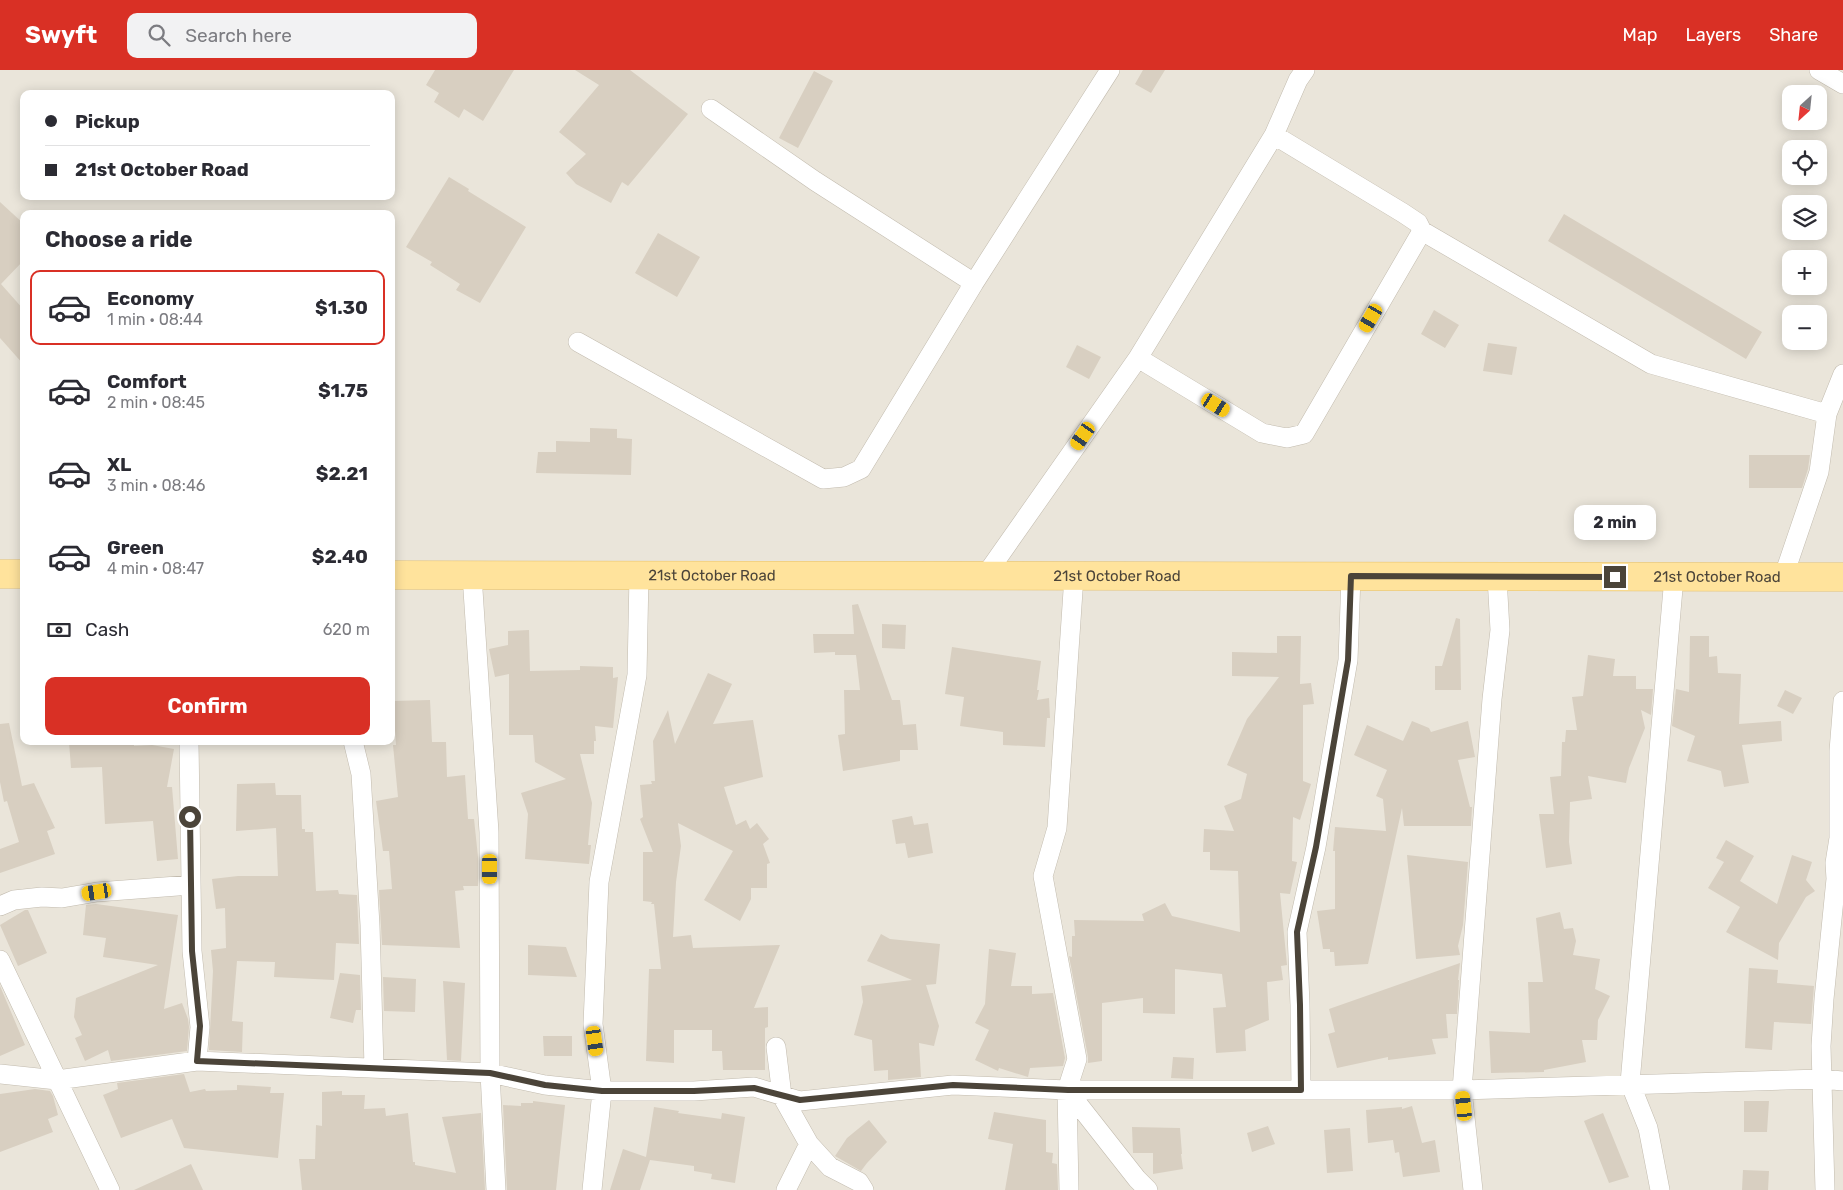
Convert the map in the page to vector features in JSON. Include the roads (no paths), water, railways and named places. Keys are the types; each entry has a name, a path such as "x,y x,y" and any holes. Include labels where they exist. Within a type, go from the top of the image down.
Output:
{"main road":[{"path":"0,574 20,574"},
{"name":"21st October Road","path":"395,575 1843,578"}],"street":[{"path":"578,342 823,479 844,478 861,469 974,282 1110,70"},
{"path":"985,576 1138,358 1274,135 1298,80 1305,70"},
{"path":"1819,70 1843,84"},
{"path":"711,110 815,181 974,282"},
{"path":"1274,135 1403,213 1418,223 1422,231 1651,364 1827,414"},
{"path":"1138,358 1262,433 1288,438 1304,434 1422,231"},
{"path":"1783,578 1818,472 1827,414 1843,374"},
{"path":"472,575 490,832 490,1073 496,1190"},
{"path":"592,1190 602,1091 593,1024 599,882 637,675 639,575"},
{"path":"1069,1190 1068,1090 1077,1059 1043,876 1058,819 1074,576"},
{"path":"1301,1090 1297,932 1316,847 1348,660 1351,576"},
{"path":"1473,1190 1462,1090 1492,699 1500,630 1497,576"},
{"path":"1660,1190 1648,1128 1630,1083 1674,577"},
{"path":"1825,1190 1821,1046 1836,879 1835,863 1839,838 1839,751 1843,701"},
{"path":"189,745 192,951 200,1026 197,1061"},
{"path":"354,745 362,783 370,925 374,1067"},
{"path":"0,906 14,900 42,897 62,898 97,892 191,885"},
{"path":"0,960 110,1190"},
{"path":"776,1047 782,1096 809,1144 830,1167 859,1182 864,1190"},
{"path":"0,1074 57,1080 197,1061 490,1073 545,1085 602,1091 694,1091 754,1088 800,1100 953,1085 1068,1090 1462,1090 1630,1083 1843,1080"},
{"path":"1068,1090 1137,1179 1148,1190"},
{"path":"786,1190 809,1144"}]}
